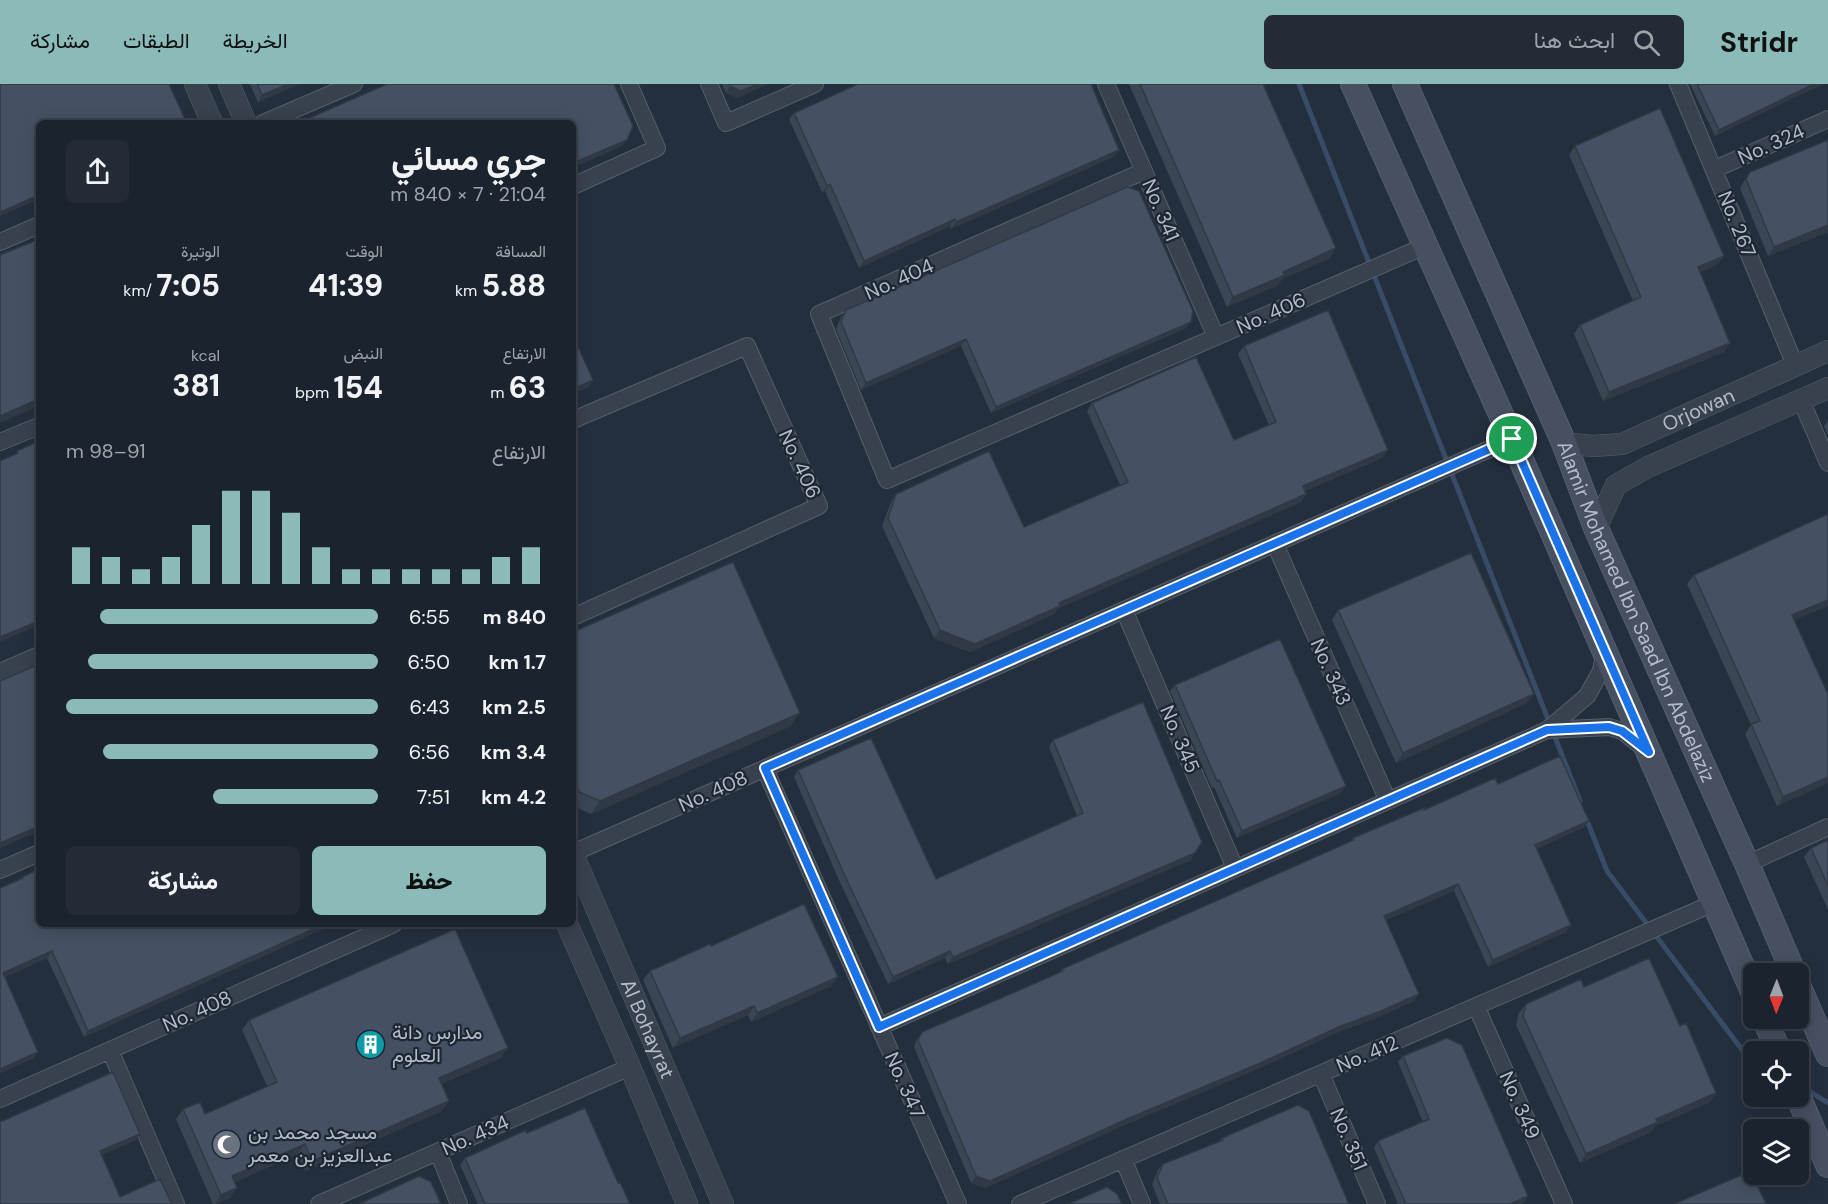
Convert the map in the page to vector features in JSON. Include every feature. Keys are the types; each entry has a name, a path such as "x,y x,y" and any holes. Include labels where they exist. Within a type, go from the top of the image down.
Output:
{"main road":[{"path":"1353,84 1512,439 1743,969"},
{"name":"Alamir Mohamed Ibn Saad Ibn Abdelaziz","path":"1405,84 1564,443 1596,528 1789,963"},
{"path":"1809,1010 1828,1054"},
{"path":"1803,1107 1828,1166"}],"street":[{"path":"195,84 211,120"},
{"path":"230,84 245,120"},
{"path":"270,120 354,84"},
{"path":"576,185 657,148 629,84"},
{"path":"709,84 726,123 815,84"},
{"name":"No. 341","path":"1106,84 1216,337"},
{"name":"No. 267","path":"1678,84 1795,366"},
{"name":"No. 324","path":"1715,169 1828,118"},
{"name":"No. 404","path":"886,480 819,314 1144,171"},
{"path":"0,242 36,226"},
{"name":"No. 406","path":"886,480 1425,246"},
{"name":"No. 406","path":"576,419 747,346 819,506 576,616"},
{"name":"Orjowan","path":"1564,443 1593,446 1622,444 1828,351"},
{"name":"Orjowan","path":"1596,528 1616,485 1648,467 1828,388"},
{"path":"1801,400 1828,463"},
{"path":"0,442 36,427"},
{"path":"1636,437 1648,467"},
{"name":"No. 408","path":"576,853 1512,439"},
{"name":"No. 343","path":"1275,544 1388,801"},
{"name":"No. 345","path":"1124,610 1235,868"},
{"path":"879,1027 1547,730 1587,696 1601,670 1605,651"},
{"path":"0,672 36,656"},
{"path":"1547,730 1609,727 1622,731 1649,752"},
{"name":"No. 347","path":"765,768 958,1204"},
{"path":"1747,864 1828,826"},
{"path":"0,870 36,855"},
{"name":"Al Bohayrat","path":"576,861 723,1204"},
{"name":"No. 412","path":"1020,1204 1714,903"},
{"name":"No. 408","path":"0,1099 386,927"},
{"name":"Al Bohayrat","path":"568,927 632,1070 687,1204"},
{"name":"No. 349","path":"1476,1006 1564,1204"},
{"path":"110,1050 176,1204"},
{"path":"632,1070 662,1060"},
{"name":"No. 434","path":"319,1204 632,1070"},
{"name":"No. 351","path":"1321,1074 1377,1204"},
{"path":"438,1152 459,1204"},
{"path":"1123,1159 1142,1204"}],"building":[{"path":"0,84 169,84 184,120 36,120 36,196 0,212"},
{"path":"257,84 288,84 262,95"},
{"path":"387,84 614,84 633,126 627,140 576,162 576,120 305,120"},
{"path":"729,84 758,84 741,91"},
{"path":"858,84 1091,84 1119,150 956,222 955,219 864,261 830,184 827,186 794,113"},
{"path":"1140,84 1263,84 1336,248 1283,272 1285,275 1233,297"},
{"path":"1697,84 1814,84 1719,130"},
{"path":"1660,108 1724,256 1698,267 1730,343 1609,392 1580,325 1641,297 1575,146"},
{"path":"1828,140 1828,225 1774,247 1746,179 1750,172"},
{"path":"1127,187 1139,191 1193,311 1191,322 996,407 966,339 866,383 841,322 846,310"},
{"path":"36,240 36,400 0,416 0,255"},
{"path":"1328,310 1388,450 1303,486 1306,494 1059,603 1060,606 975,644 940,630 888,518 896,494 989,451 1024,527 1128,482 1092,403 1196,357 1234,440 1276,422 1244,346"},
{"path":"576,342 593,380 576,388"},
{"path":"36,442 36,622 0,637 0,461 18,453 17,451"},
{"path":"1828,514 1828,600 1792,615 1828,692 1828,777 1783,797 1751,724 1760,721 1694,575"},
{"path":"1471,553 1534,694 1403,753 1338,610"},
{"path":"733,562 800,713 600,801 579,792 576,784 576,631"},
{"path":"1280,639 1346,786 1242,831 1219,780 1217,781 1175,685"},
{"path":"36,665 36,827 0,843 0,681"},
{"path":"1143,702 1202,842 1195,853 953,957 950,951 893,977 798,770 871,738 936,879 1083,813 1053,740"},
{"path":"1560,756 1589,821 1535,845 1571,925 1493,960 1458,884 1384,916 1419,994 1127,1119 990,1181 976,1176 918,1040 922,1032 1063,971 1062,969 1354,840 1353,838 1424,808 1424,810 1495,778 1498,784"},
{"path":"1828,840 1828,886 1811,848"},
{"path":"36,870 36,927 317,927 88,1031 52,951 3,973 38,1052 0,1069 0,888"},
{"path":"804,904 838,977 757,1013 754,1006 680,1038 650,971"},
{"name":"مدارس دانة العلوم","path":"455,929 508,1048 439,1078 449,1101 312,1161 305,1144 232,1176 237,1188 221,1195 183,1109 200,1102 205,1114 277,1082 249,1020"},
{"path":"1649,958 1680,1026 1686,1023 1716,1093 1656,1119 1658,1122 1586,1154 1523,1016 1526,1004 1581,979 1584,987"},
{"path":"1447,1038 1462,1045 1528,1196 1510,1204 1406,1204 1378,1141 1429,1119 1403,1056"},
{"path":"113,1072 140,1134 100,1151 120,1197 160,1179 172,1204 0,1204 0,1122"},
{"path":"1298,1105 1309,1111 1349,1204 1168,1204 1157,1178 1163,1164 1223,1140 1222,1138"},
{"path":"585,1108 618,1183 620,1182 630,1204 485,1204 465,1158 526,1130 527,1133"},
{"path":"1743,1174 1743,1185 1757,1185 1766,1204 1674,1204"},
{"path":"419,1176 431,1182 441,1204 359,1204"},
{"path":"1107,1187 1117,1194 1122,1204 1068,1204"}],"waterway":[{"path":"1299,84 1580,801"},
{"path":"1586,818 1607,871 1743,1051"},
{"path":"1809,1091 1828,1103"}],"place":[{"name":"مدارس دانة العلوم","path":"371,1044"},
{"name":"مسجد محمد بن عبدالعزيز بن معمر","path":"227,1144"}],"route":[{"path":"1512,439 1649,752 1622,731 1609,727 1547,730 879,1027 765,768 1512,439"}]}
